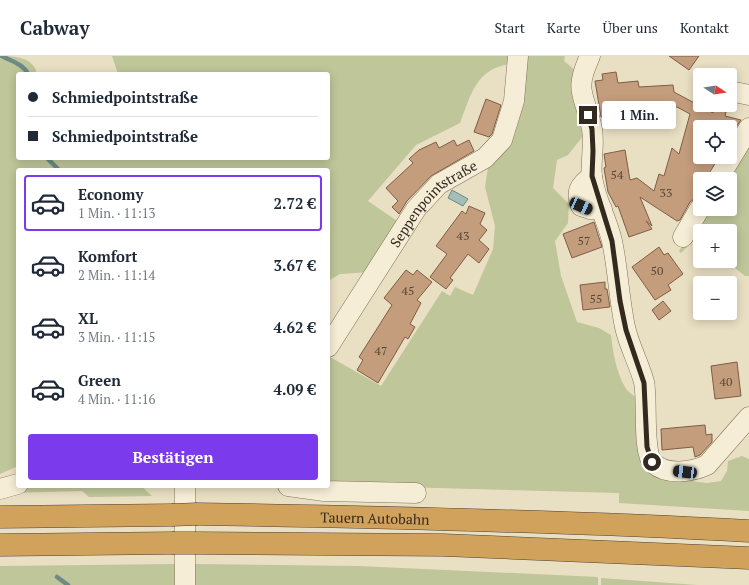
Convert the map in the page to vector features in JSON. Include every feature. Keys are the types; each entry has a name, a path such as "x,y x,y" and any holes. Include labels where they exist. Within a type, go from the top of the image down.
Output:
{"highway":[{"name":"Tauern Autobahn","path":"0,517 197,514 448,518 634,524 749,531"},
{"name":"Tauern Autobahn","path":"0,545 172,543 444,545 749,558"}],"street":[{"name":"Seppenpointstraße","path":"330,344 416,209 439,184 485,158 502,140 514,101 518,56"},
{"path":"590,56 583,70 580,89 592,129 592,176 612,241 620,301 626,330 644,383 647,447 652,462 663,469 685,472 699,469 707,465 749,417"},
{"path":"737,92 749,95"},
{"path":"722,172 749,128"},
{"path":"683,237 695,216"},
{"path":"0,489 16,485"},
{"path":"185,488 185,585"},
{"path":"302,488 324,491 416,494"}],"green space":[{"path":"0,56 17,57 28,61 32,64 36,72 16,72 16,160 330,160 330,72 117,72 112,56 512,56 511,64 490,71 476,84 460,123 416,145 368,201 400,223 370,272 340,274 330,280 330,168 16,168 16,467 0,474"},
{"path":"524,56 565,56 564,61 577,72 583,136 568,155 557,160 553,188 569,204 568,223 555,241 561,276 577,322 599,328 611,335 619,375 626,389 636,398 639,406 645,471 657,477 707,483 721,481 727,471 728,461 742,456 749,459 749,511 619,503 619,493 330,485 330,357 381,386 442,291 450,296 455,287 473,295 493,249 495,226 485,187 489,161"},
{"path":"749,138 749,276 745,276 735,268 737,268 737,224 696,224 701,216 737,216 737,172 728,172 733,164 737,164 737,158"},
{"path":"693,228 693,241 681,253 679,251"},
{"path":"23,488 143,488 152,496 89,497 82,491 6,493"},
{"path":"177,564 177,585 0,585 0,566"},
{"path":"194,564 359,566 598,577 598,585 194,585"},
{"path":"601,578 697,585 601,585"}],"water":[{"path":"452,190 468,199 463,206 448,198"}],"building":[{"path":"669,56 699,56 689,70"},
{"path":"616,72 618,83 638,81 639,87 673,85 674,92 693,102 693,112 726,112 725,116 741,120 737,126 737,120 693,120 693,164 714,164 710,172 693,172 693,200 690,202 680,220 677,221 640,197 652,226 646,221 652,229 629,237 618,206 616,207 608,192 604,168 606,167 604,154 625,150 630,180 637,178 654,191 659,174 664,176 672,148 679,154 690,114 677,107 618,112 619,114 601,117 595,81 603,80 602,74"},
{"path":"486,99 501,105 492,134 489,137 474,132"},
{"path":"454,140 457,146 469,140 474,151 431,176 407,201 399,214 392,207 398,201 386,188 413,163 409,159 419,150 436,142 439,148"},
{"path":"469,206 485,213 480,224 487,230 479,240 489,249 479,263 468,254 450,278 453,280 446,289 430,277 447,254 436,246 462,211 466,214"},
{"path":"594,222 602,247 572,258 563,234"},
{"path":"659,247 664,255 668,253 683,274 668,285 671,290 655,300 632,267"},
{"path":"406,270 413,275 417,270 432,282 417,300 421,303 410,324 415,327 408,339 405,337 378,383 357,370 363,360 359,357 392,305 384,298"},
{"path":"605,282 605,289 607,289 610,307 583,310 580,285"},
{"path":"663,301 671,311 659,320 652,310"},
{"path":"737,362 741,396 715,399 711,366"},
{"path":"705,425 706,435 712,434 712,442 700,455 695,457 693,447 662,450 661,429"}],"waterway":[{"path":"2,56 20,65 27,72"},
{"path":"49,160 57,168"},
{"path":"57,577 68,585"}],"route":[{"path":"588,115 592,129 592,176 594,188 612,241 620,301 626,330 644,383 647,447 652,462"}]}
